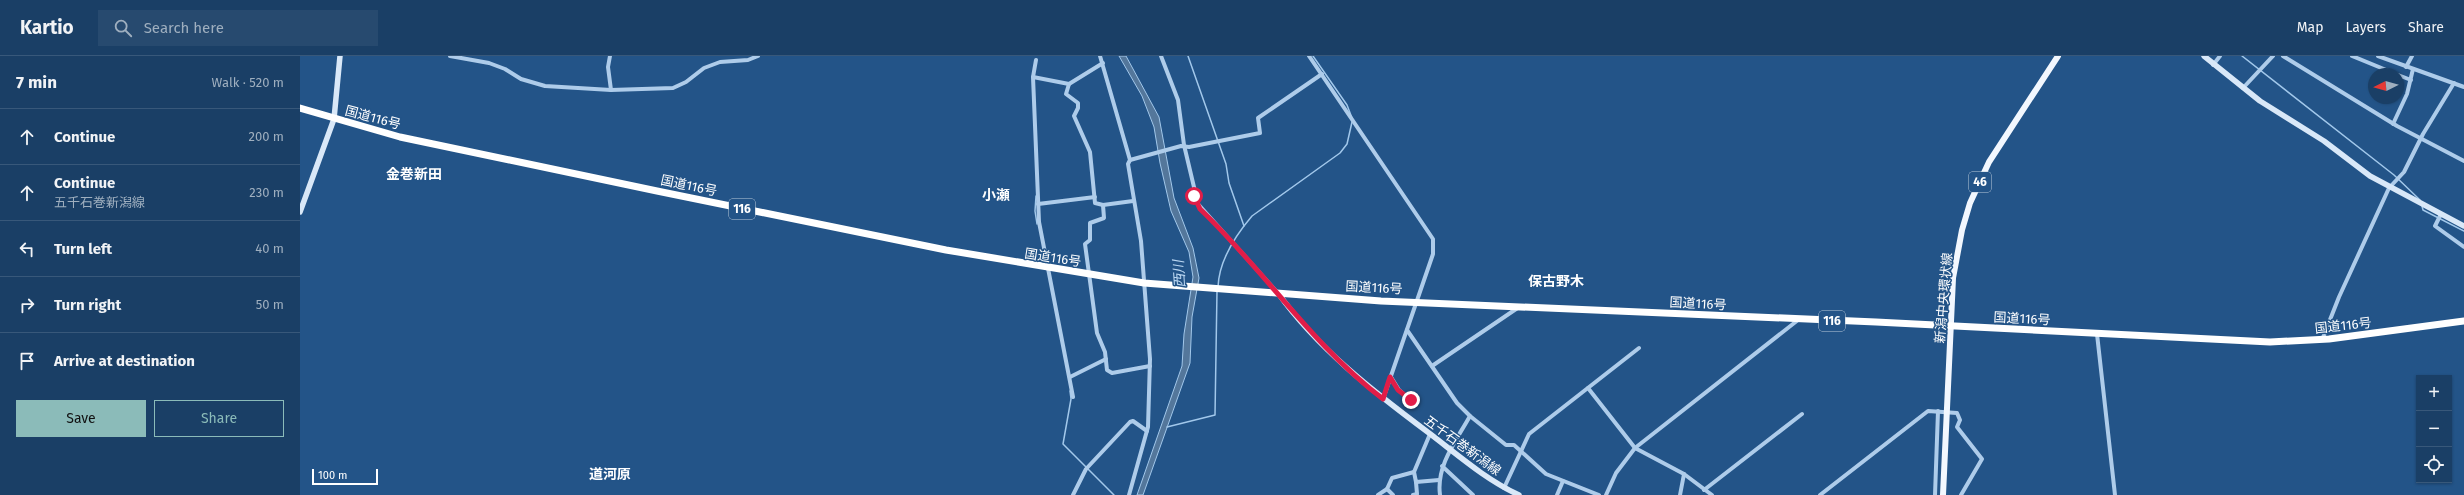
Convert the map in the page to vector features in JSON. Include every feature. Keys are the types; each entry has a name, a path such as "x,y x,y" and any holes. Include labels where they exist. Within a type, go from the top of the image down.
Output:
{"highway":[{"name":"国道116号","path":"300,108 400,137 665,193 942,250 1144,283 1382,301 1417,301 2270,342 2322,340 2464,321"}],"main road":[{"name":"新潟中央環状線","path":"1943,495 1950,326 1956,258 1970,203 1990,162 2058,56"}],"street":[{"path":"300,212 334,119 340,56"},
{"path":"450,56 500,67 521,79 545,86 611,90 673,88 686,82 704,68 720,62 748,60 758,56"},
{"path":"610,56 608,67 611,90"},
{"path":"1100,56 1130,160 1128,164 1133,201 1141,241 1150,366 1147,431 1129,495"},
{"path":"1161,56 1178,100 1184,145 1194,196 1200,209 1278,293"},
{"path":"1309,56 1433,239 1434,254 1383,399"},
{"path":"2204,56 2213,65 2243,88 2389,188 2464,226"},
{"path":"2213,65 2220,56"},
{"path":"2243,88 2273,56"},
{"path":"2282,56 2393,124 2464,161"},
{"path":"2352,56 2382,68"},
{"path":"2378,56 2464,87"},
{"path":"2406,67 2412,56"},
{"path":"1036,60 1033,77 1038,204 1048,268 1073,397"},
{"path":"1102,63 1069,84 1066,94 1078,103 1074,120 1084,134 1090,152 1095,203 1104,205 1133,201"},
{"path":"2393,124 2411,80 2413,69"},
{"path":"1130,160 1184,145 1189,147 1260,133 1258,118 1322,74"},
{"path":"1033,77 1069,84"},
{"path":"2404,77 2411,80"},
{"path":"2322,340 2339,297 2389,188 2404,172 2454,83"},
{"path":"1038,204 1094,197"},
{"path":"1104,205 1104,218 1090,223 1090,240 1085,244 1097,332 1106,359 1107,370 1112,373 1150,366"},
{"path":"2441,214 2435,226 2464,247"},
{"name":"五千石巻新潟線","path":"1278,293 1324,348 1383,399 1451,451 1504,488 1519,495"},
{"path":"1432,366 1520,306"},
{"path":"1606,495 1616,473 1635,448 1798,320"},
{"path":"1407,330 1457,403 1470,416 1506,445 1514,445 1546,474 1599,495"},
{"path":"2097,334 2115,495"},
{"path":"1504,488 1520,450 1529,434 1639,348"},
{"path":"1070,377 1106,359"},
{"path":"1390,377 1398,390 1411,400"},
{"path":"1588,388 1635,448 1684,474 1712,495"},
{"path":"1820,495 1928,411 1938,411 1957,413 1960,420 1957,427 1982,459 1960,495"},
{"path":"1935,495 1938,411"},
{"path":"1704,490 1802,414"},
{"path":"1440,495 1439,480 1442,466 1470,416"},
{"path":"1073,495 1086,469 1130,422 1133,420 1147,431"},
{"path":"1416,495 1414,472 1430,434"},
{"path":"1442,466 1473,495"},
{"path":"1378,495 1387,489 1392,478 1414,472"},
{"path":"1680,495 1684,474"},
{"path":"1416,482 1439,480"},
{"path":"1557,495 1562,481"},
{"path":"1387,489 1392,495"}],"water":[{"path":"1119,56 1126,56 1159,117 1174,198 1193,248 1199,278 1192,317 1190,363 1143,495 1137,495 1182,366 1184,334 1193,277 1189,252 1171,211 1160,163 1154,127 1142,96"}],"waterway":[{"path":"1188,56 1226,164 1229,183 1244,226"},
{"path":"1313,56 1347,105 1352,118"},
{"path":"2242,56 2394,175 2420,200"},
{"path":"1218,287 1221,267 1229,249 1252,216 1340,153 1347,144 1352,122"},
{"path":"1036,196 1035,211 1037,224"},
{"path":"2422,206 2423,210 2464,231"},
{"path":"1167,427 1215,415 1217,291"},
{"path":"1070,391 1071,399 1063,444 1114,495"}],"district":[{"name":"金巻新田","path":"414,174"},
{"name":"小瀬","path":"996,195"},
{"name":"保古野木","path":"1556,281"},
{"name":"道河原","path":"610,474"}],"route":[{"path":"1194,196 1200,209 1272,285 1285,303 1324,348 1383,399 1390,377 1398,390 1411,400"}],"water label":[{"name":"西川","path":"1179,274"}]}
